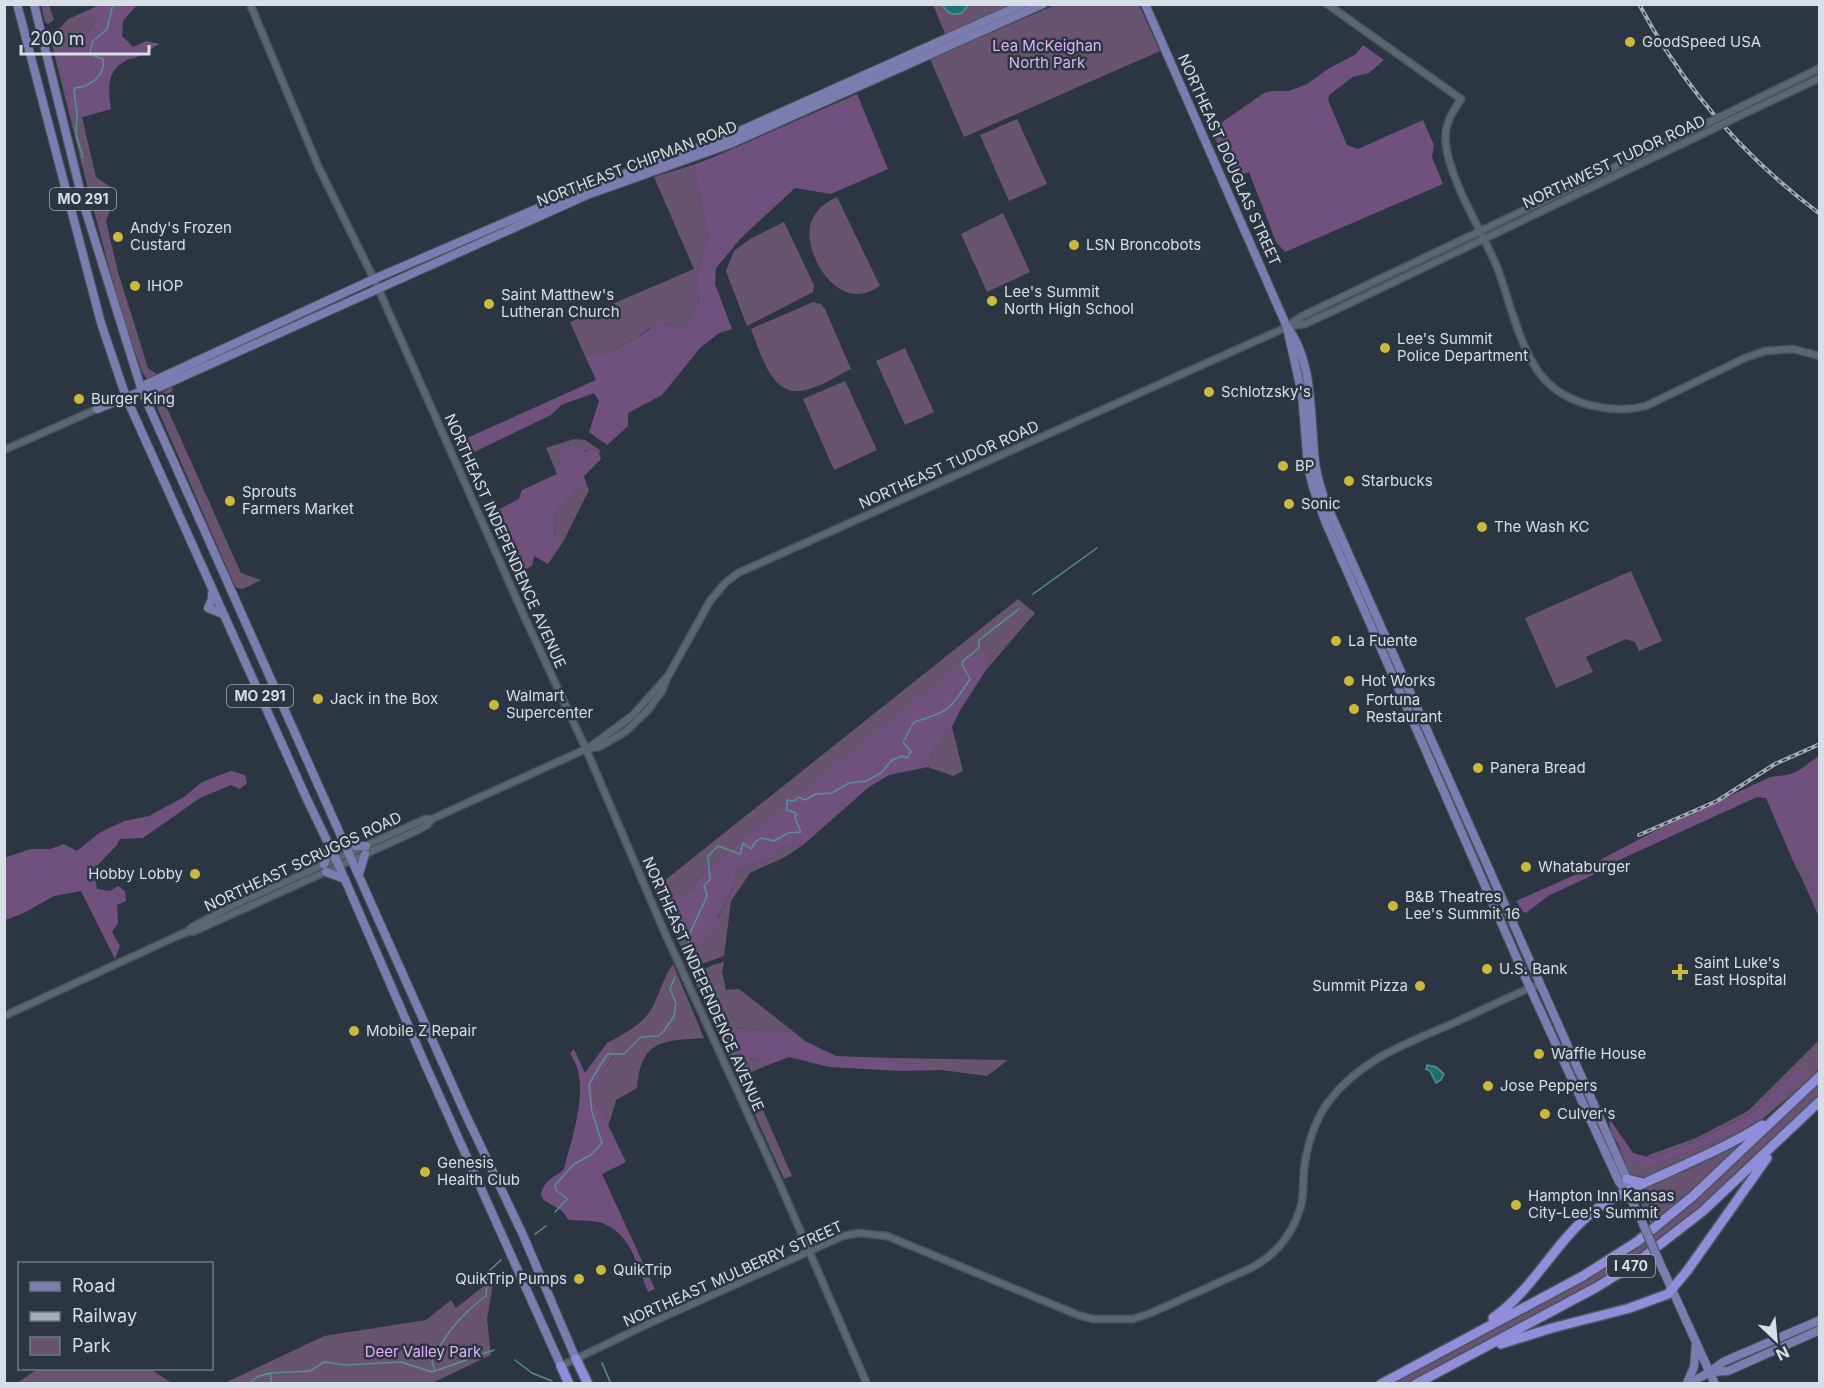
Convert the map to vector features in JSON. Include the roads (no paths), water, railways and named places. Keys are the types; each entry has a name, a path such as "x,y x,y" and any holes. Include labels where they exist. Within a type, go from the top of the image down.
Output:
{"highway":[{"name":"I 470","path":"1381,1383 1583,1276 1638,1241 1693,1197 1820,1076"},
{"name":"I 470","path":"1416,1383 1597,1287 1635,1263 1703,1211 1820,1101"},
{"path":"1463,1340 1509,1307 1580,1223 1613,1198 1740,1138 1791,1104"},
{"path":"1452,1365 1516,1339 1663,1297 1672,1290 1687,1271 1741,1192 1787,1132"},
{"path":"1613,1198 1623,1181 1646,1183"},
{"name":"MO 291","path":"576,1359 588,1383"},
{"name":"MO 291","path":"561,1366 570,1383"}],"main road":[{"name":"MO 291","path":"17,4 94,300 126,397 338,862 438,1093 561,1366"},
{"name":"MO 291","path":"34,4 84,202 142,391 465,1112 523,1235 576,1359"},
{"name":"NORTHEAST CHIPMAN ROAD","path":"97,409 142,391 153,390 185,371 374,279 615,176 724,138 1023,4"},
{"name":"NORTHEAST CHIPMAN ROAD","path":"185,371 585,196 730,144 1043,4"},
{"name":"NORTHEAST DOUGLAS STREET","path":"1145,4 1287,327 1302,394 1306,452 1313,487 1325,521 1530,988 1623,1181"},
{"path":"439,261 442,254 479,237 488,230"},
{"name":"NORTHEAST DOUGLAS STREET","path":"1287,327 1296,339 1308,385 1315,463 1325,501 1539,984 1627,1191 1715,1383"},
{"path":"1372,627 1376,632 1383,632"},
{"path":"343,840 365,850 359,876"},
{"path":"329,845 325,868 345,879"},
{"path":"1687,1383 1710,1372 1723,1362 1820,1320"},
{"path":"1710,1372 1728,1371 1820,1330"},
{"path":"1687,1383 1694,1368 1696,1342"}],"street":[{"name":"NORTHEAST INDEPENDENCE AVENUE","path":"250,4 319,168 374,279 586,749 674,952 867,1383"},
{"path":"1327,4 1461,99 1451,114 1445,130 1446,147 1456,177 1497,267 1510,310 1532,360 1547,382 1577,400 1601,407 1630,411 1646,406 1745,358 1766,351 1793,349 1820,356"},
{"name":"NORTHWEST TUDOR ROAD","path":"1448,245 1820,68"},
{"name":"NORTHWEST TUDOR ROAD","path":"1419,269 1820,78"},
{"path":"1575,185 1581,192"},
{"name":"NORTHEAST TUDOR ROAD","path":"351,857 402,838 427,825 432,819 586,749 633,715 667,678 710,601 725,583 738,573 1287,327 1302,316 1448,245"},
{"name":"NORTHEAST TUDOR ROAD","path":"1287,327 1305,324 1419,269"},
{"path":"1344,306 1343,301 1350,292"},
{"name":"NORTHEAST CHIPMAN ROAD","path":"4,450 97,409"},
{"name":"NORTHEAST SCRUGGS ROAD","path":"365,850 409,826 425,819 432,819"},
{"path":"414,832 414,826 417,823"},
{"path":"402,838 409,826"},
{"name":"NORTHEAST SCRUGGS ROAD","path":"4,1016 187,932 214,915 273,892 351,857"},
{"name":"NORTHEAST MULBERRY STREET","path":"561,1366 809,1251 843,1236 859,1233 887,1236 1078,1316 1120,1320 1133,1319 1151,1313 1261,1263 1282,1243 1292,1228 1302,1204 1307,1152 1318,1122 1328,1103 1355,1073 1386,1053 1539,984"}],"waterway":[{"path":"83,158 76,134 77,113 74,91 75,88 91,83 102,70 103,59 90,52 93,41 107,29 113,4"},
{"path":"1033,594 1097,548"},
{"path":"686,956 690,933 707,896 704,885 710,880 708,856 718,846 740,854 743,843 751,849 756,841 762,838 774,841 788,833 801,832 795,818 796,813 787,810 787,800 794,801 798,797 805,800 816,794 832,793 849,783 866,781 881,773 892,760 902,756 907,758 911,752 903,742 914,722 942,712 953,703 970,679 962,665 963,661 979,648 979,640 1019,609"},
{"path":"555,1212 567,1199 556,1190 555,1185 574,1164 591,1155 602,1143 592,1112 589,1084 607,1054 624,1054 641,1037 658,1036 664,1031 674,1016 676,1003 670,989 675,977"},
{"path":"535,1234 546,1226"},
{"path":"435,1371 432,1361 442,1342 462,1317 486,1296 488,1272 501,1260"},
{"path":"248,1384 257,1377 270,1373 310,1371 324,1362 345,1365 401,1362 432,1372 494,1350"},
{"path":"515,1360 532,1373 552,1381"},
{"path":"602,1363 611,1384"},
{"path":"270,1373 272,1384"}],"railway":[{"path":"1639,4 1675,64 1718,119 1766,169 1820,214"},
{"path":"1639,835 1717,801 1775,764 1820,744"}],"place":[{"name":"GoodSpeed USA","path":"1630,42"},
{"name":"Andy's Frozen Custard","path":"118,237"},
{"name":"LSN Broncobots","path":"1074,245"},
{"name":"IHOP","path":"135,286"},
{"name":"Lee's Summit North High School","path":"992,301"},
{"name":"Saint Matthew's Lutheran Church","path":"489,304"},
{"name":"Lee's Summit Police Department","path":"1385,348"},
{"name":"Schlotzsky's","path":"1209,392"},
{"name":"Burger King","path":"79,399"},
{"name":"BP","path":"1283,466"},
{"name":"Starbucks","path":"1349,481"},
{"name":"Sprouts Farmers Market","path":"230,501"},
{"name":"Sonic","path":"1289,504"},
{"name":"The Wash KC","path":"1482,527"},
{"name":"La Fuente","path":"1336,641"},
{"name":"Hot Works","path":"1349,681"},
{"name":"Jack in the Box","path":"318,699"},
{"name":"Walmart Supercenter","path":"494,705"},
{"name":"Fortuna Restaurant","path":"1354,709"},
{"name":"Panera Bread","path":"1478,768"},
{"name":"Whataburger","path":"1526,867"},
{"name":"Hobby Lobby","path":"195,874"},
{"name":"B&B Theatres Lee's Summit 16","path":"1393,906"},
{"name":"U.S. Bank","path":"1487,969"},
{"name":"Saint Luke's East Hospital","path":"1680,972"},
{"name":"Summit Pizza","path":"1420,986"},
{"name":"Mobile Z Repair","path":"354,1031"},
{"name":"Waffle House","path":"1539,1054"},
{"name":"Jose Peppers","path":"1488,1086"},
{"name":"Culver's","path":"1545,1114"},
{"name":"Genesis Health Club","path":"425,1172"},
{"name":"Hampton Inn Kansas City-Lee's Summit","path":"1516,1205"},
{"name":"QuikTrip","path":"601,1270"},
{"name":"QuikTrip Pumps","path":"579,1279"}],"park label":[{"name":"Lea McKeighan North Park","path":"1047,54"},
{"name":"Deer Valley Park","path":"423,1352"}]}
